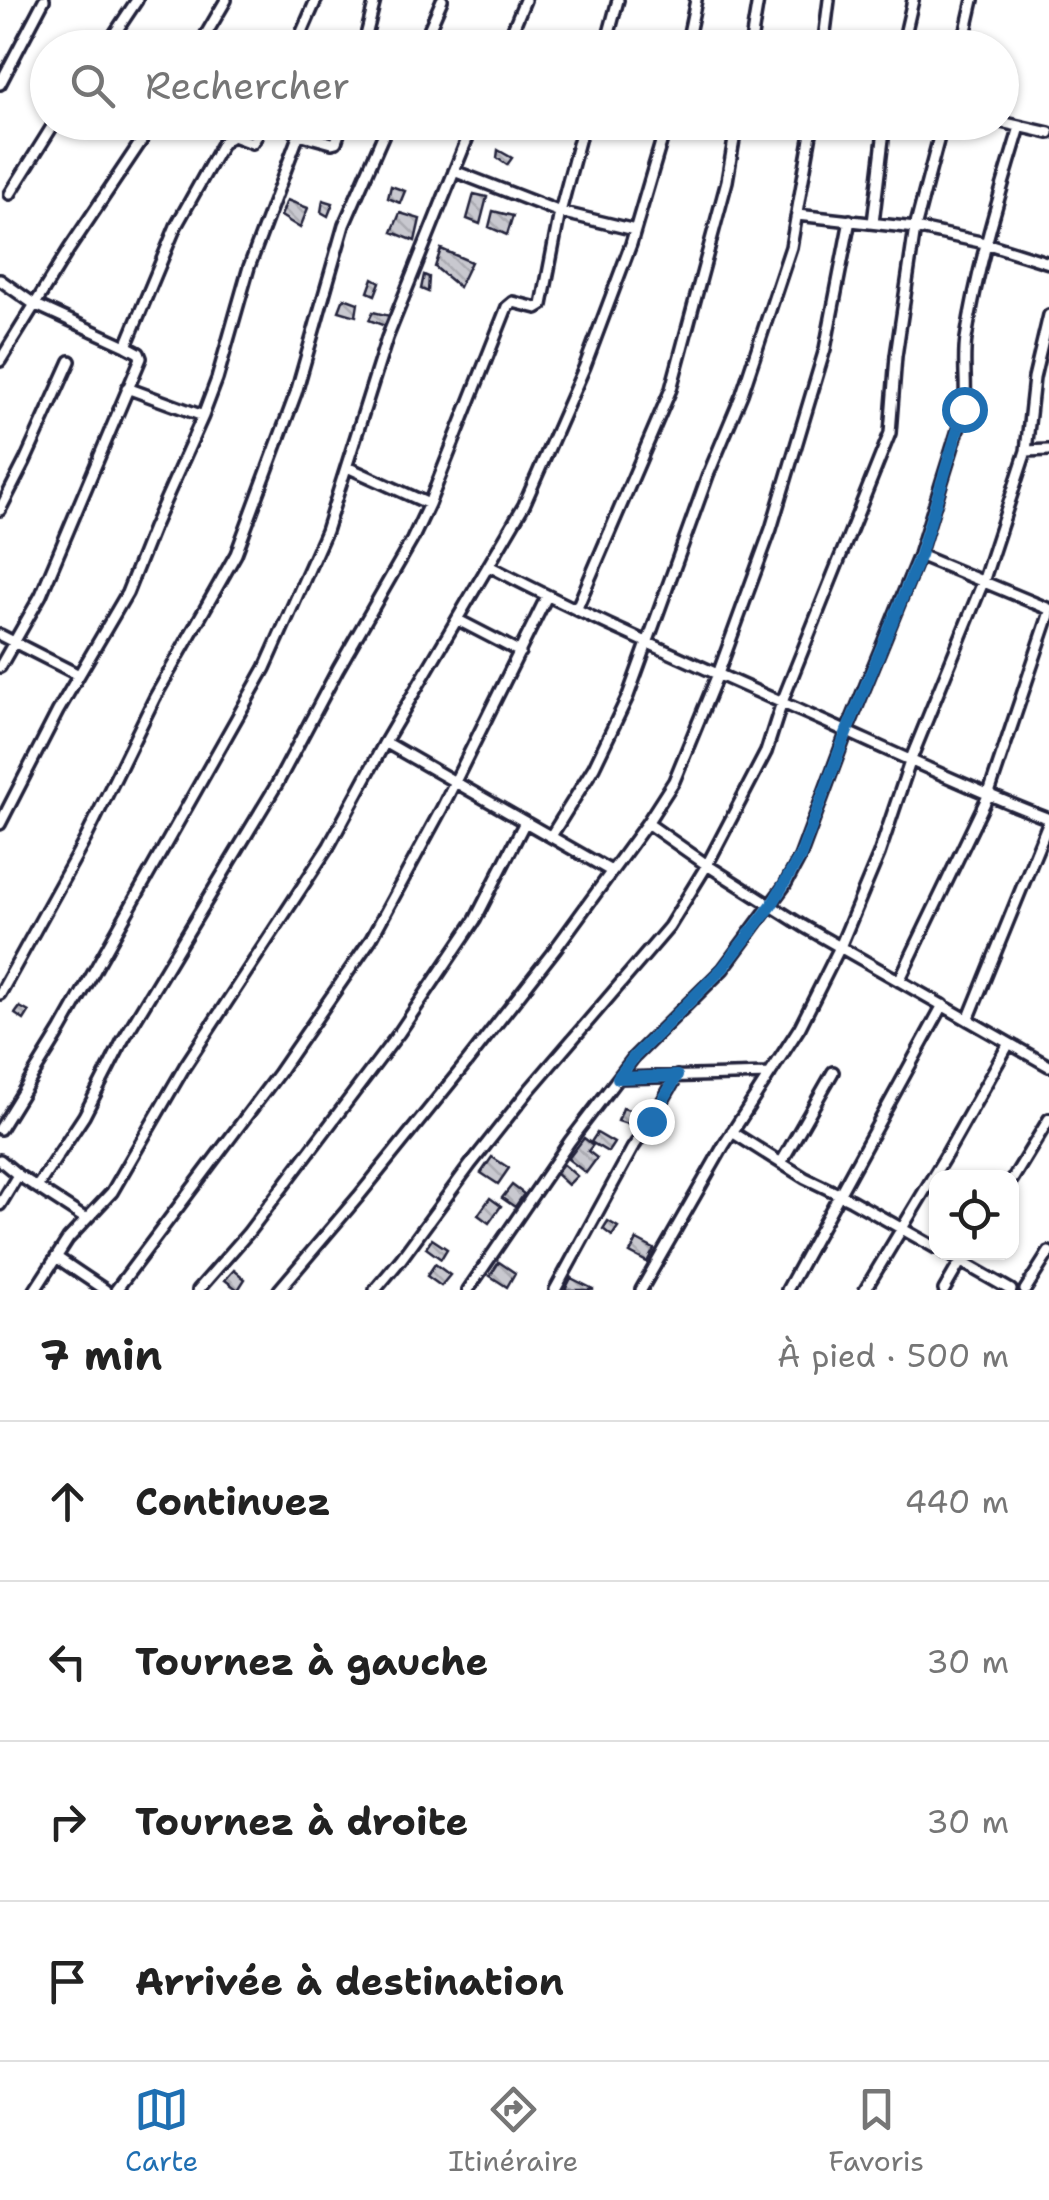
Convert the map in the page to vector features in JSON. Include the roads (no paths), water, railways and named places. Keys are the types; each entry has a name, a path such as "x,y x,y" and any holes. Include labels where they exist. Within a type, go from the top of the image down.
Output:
{"street":[{"path":"0,84 44,0"},
{"path":"117,30 136,0"},
{"path":"208,30 226,0"},
{"path":"303,30 316,0"},
{"path":"367,30 375,0"},
{"path":"429,30 442,0"},
{"path":"513,30 525,0"},
{"path":"610,30 618,0"},
{"path":"690,30 696,0"},
{"path":"753,30 758,0"},
{"path":"825,30 829,0"},
{"path":"906,30 912,0"},
{"path":"966,30 974,0"},
{"path":"1019,129 1020,126 1049,133"},
{"path":"10,194 44,140"},
{"path":"0,361 143,140"},
{"path":"126,346 176,226 227,140"},
{"path":"0,824 127,592 203,416 249,266 298,140"},
{"path":"0,994 86,838 156,696 236,554 296,393 344,225 381,140"},
{"path":"0,1129 61,1030 265,668 326,531 388,338 467,140"},
{"path":"37,1187 84,1116 132,1024 277,784 412,540 507,306 514,302 537,308 542,305 579,140"},
{"path":"35,1290 68,1239 112,1192 185,1066 329,846 385,742 524,505 578,384 635,230 662,140"},
{"path":"577,608 671,389 727,181 734,140"},
{"path":"551,836 594,766 628,696 708,475 742,394 791,247 810,140"},
{"path":"873,223 883,140"},
{"path":"375,1290 530,1088 669,927 707,865 766,752 782,702 890,433 896,356 915,228 938,140"},
{"path":"468,1290 634,1057 723,968 771,906 800,857 920,555 964,409 966,337 985,243 1016,140"},
{"path":"454,172 560,212 635,230"},
{"path":"796,215 915,228 985,243 1049,263"},
{"path":"278,1290 556,948 674,781 718,674 770,528 825,350 850,220"},
{"path":"0,280 34,304 126,346 141,358 41,595 0,667"},
{"path":"641,1290 732,1132 800,1027 880,854 911,759 984,582 1026,452 1034,378 1049,315"},
{"path":"0,510 70,361"},
{"path":"127,388 203,416"},
{"path":"1026,452 1049,450"},
{"path":"347,466 429,504"},
{"path":"899,980 988,796 1049,612 920,555"},
{"path":"489,566 718,674 1049,820 968,1020"},
{"path":"116,1290 278,1074 371,939 455,782 547,596"},
{"path":"458,620 520,652"},
{"path":"0,636 79,675"},
{"path":"385,742 611,871"},
{"path":"198,1290 260,1218 398,1033 476,920 525,822"},
{"path":"647,823 771,906 1049,1066"},
{"path":"787,1290 943,1005"},
{"path":"865,1290 1008,1045"},
{"path":"781,1163 833,1072"},
{"path":"618,1078 770,1074"},
{"path":"555,1290 677,1076"},
{"path":"1018,1170 1049,1119"},
{"path":"732,1132 805,1178 929,1244"},
{"path":"0,1160 18,1176 86,1219"},
{"path":"0,1205 18,1176"},
{"path":"1025,1290 1049,1252"},
{"path":"56,1257 105,1290"},
{"path":"944,1290 962,1260"},
{"path":"968,1260 1011,1290"}]}
